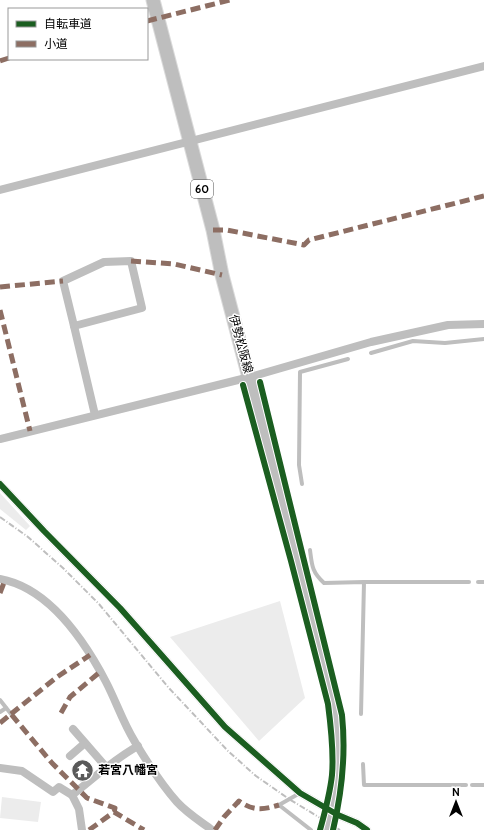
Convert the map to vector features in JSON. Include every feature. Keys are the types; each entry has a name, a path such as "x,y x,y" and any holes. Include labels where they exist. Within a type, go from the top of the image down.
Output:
{"main road":[{"name":"伊勢松阪線","path":"153,0 213,230 222,275 250,377 329,685 337,738 337,777 327,830"}],"street":[{"path":"0,190 484,66"},
{"path":"74,326 142,308 131,261 104,262 63,281 95,415"},
{"path":"0,439 250,377 370,342 448,325 484,324"},
{"path":"0,484 120,608 225,727 300,793 338,815 357,823 367,830"},
{"path":"0,579 9,581 46,601 59,614 87,650 106,682 138,746 177,802 194,818 211,830"},
{"path":"73,729 107,768"},
{"path":"70,756 85,743"},
{"path":"72,795 121,756 138,746"},
{"path":"0,768 22,771 53,792 59,787 72,795 79,809 82,830"}],"lane":[{"path":"371,352 413,341 445,343 484,339"},
{"path":"302,484 299,465 300,372 348,359"},
{"path":"310,550 312,569 324,583 469,582"},
{"path":"360,714 364,582"},
{"path":"478,582 484,582"},
{"path":"0,700 12,714"},
{"path":"0,712 6,708"},
{"path":"363,764 364,785 466,785"},
{"path":"472,785 484,785"},
{"path":"300,793 279,805 311,830"}],"shaded area":[{"path":"0,493 30,526 26,530 0,509"},
{"path":"280,601 305,698 259,741 170,637"},
{"path":"2,797 41,802 38,822 0,818"}],"railway":[{"path":"0,517 28,537 63,568 99,604 168,687 228,751 256,776 289,799 340,830"}],"marked path":[{"path":"148,21 230,0"},
{"path":"0,61 8,58"},
{"path":"213,230 227,230 304,245 309,240 484,196"},
{"path":"131,261 174,264 222,275"},
{"path":"0,287 63,281"},
{"path":"0,310 30,431"},
{"path":"0,593 5,580"},
{"path":"11,714 57,677 90,655"},
{"path":"61,713 70,697 100,672"},
{"path":"0,723 11,714 52,763 87,798 115,808 114,812"},
{"path":"215,830 224,817 239,801 249,807 258,809 279,805"},
{"path":"89,830 114,812 144,830"}],"cycle path":[{"path":"260,382 342,715 344,744 342,773 339,801 333,830"},
{"path":"243,385 328,704 333,766 329,796 320,830"},
{"path":"0,484 120,608 225,727 300,793 338,815 357,823 367,830"}],"place":[{"name":"若宮八幡宮","path":"83,770"}]}
